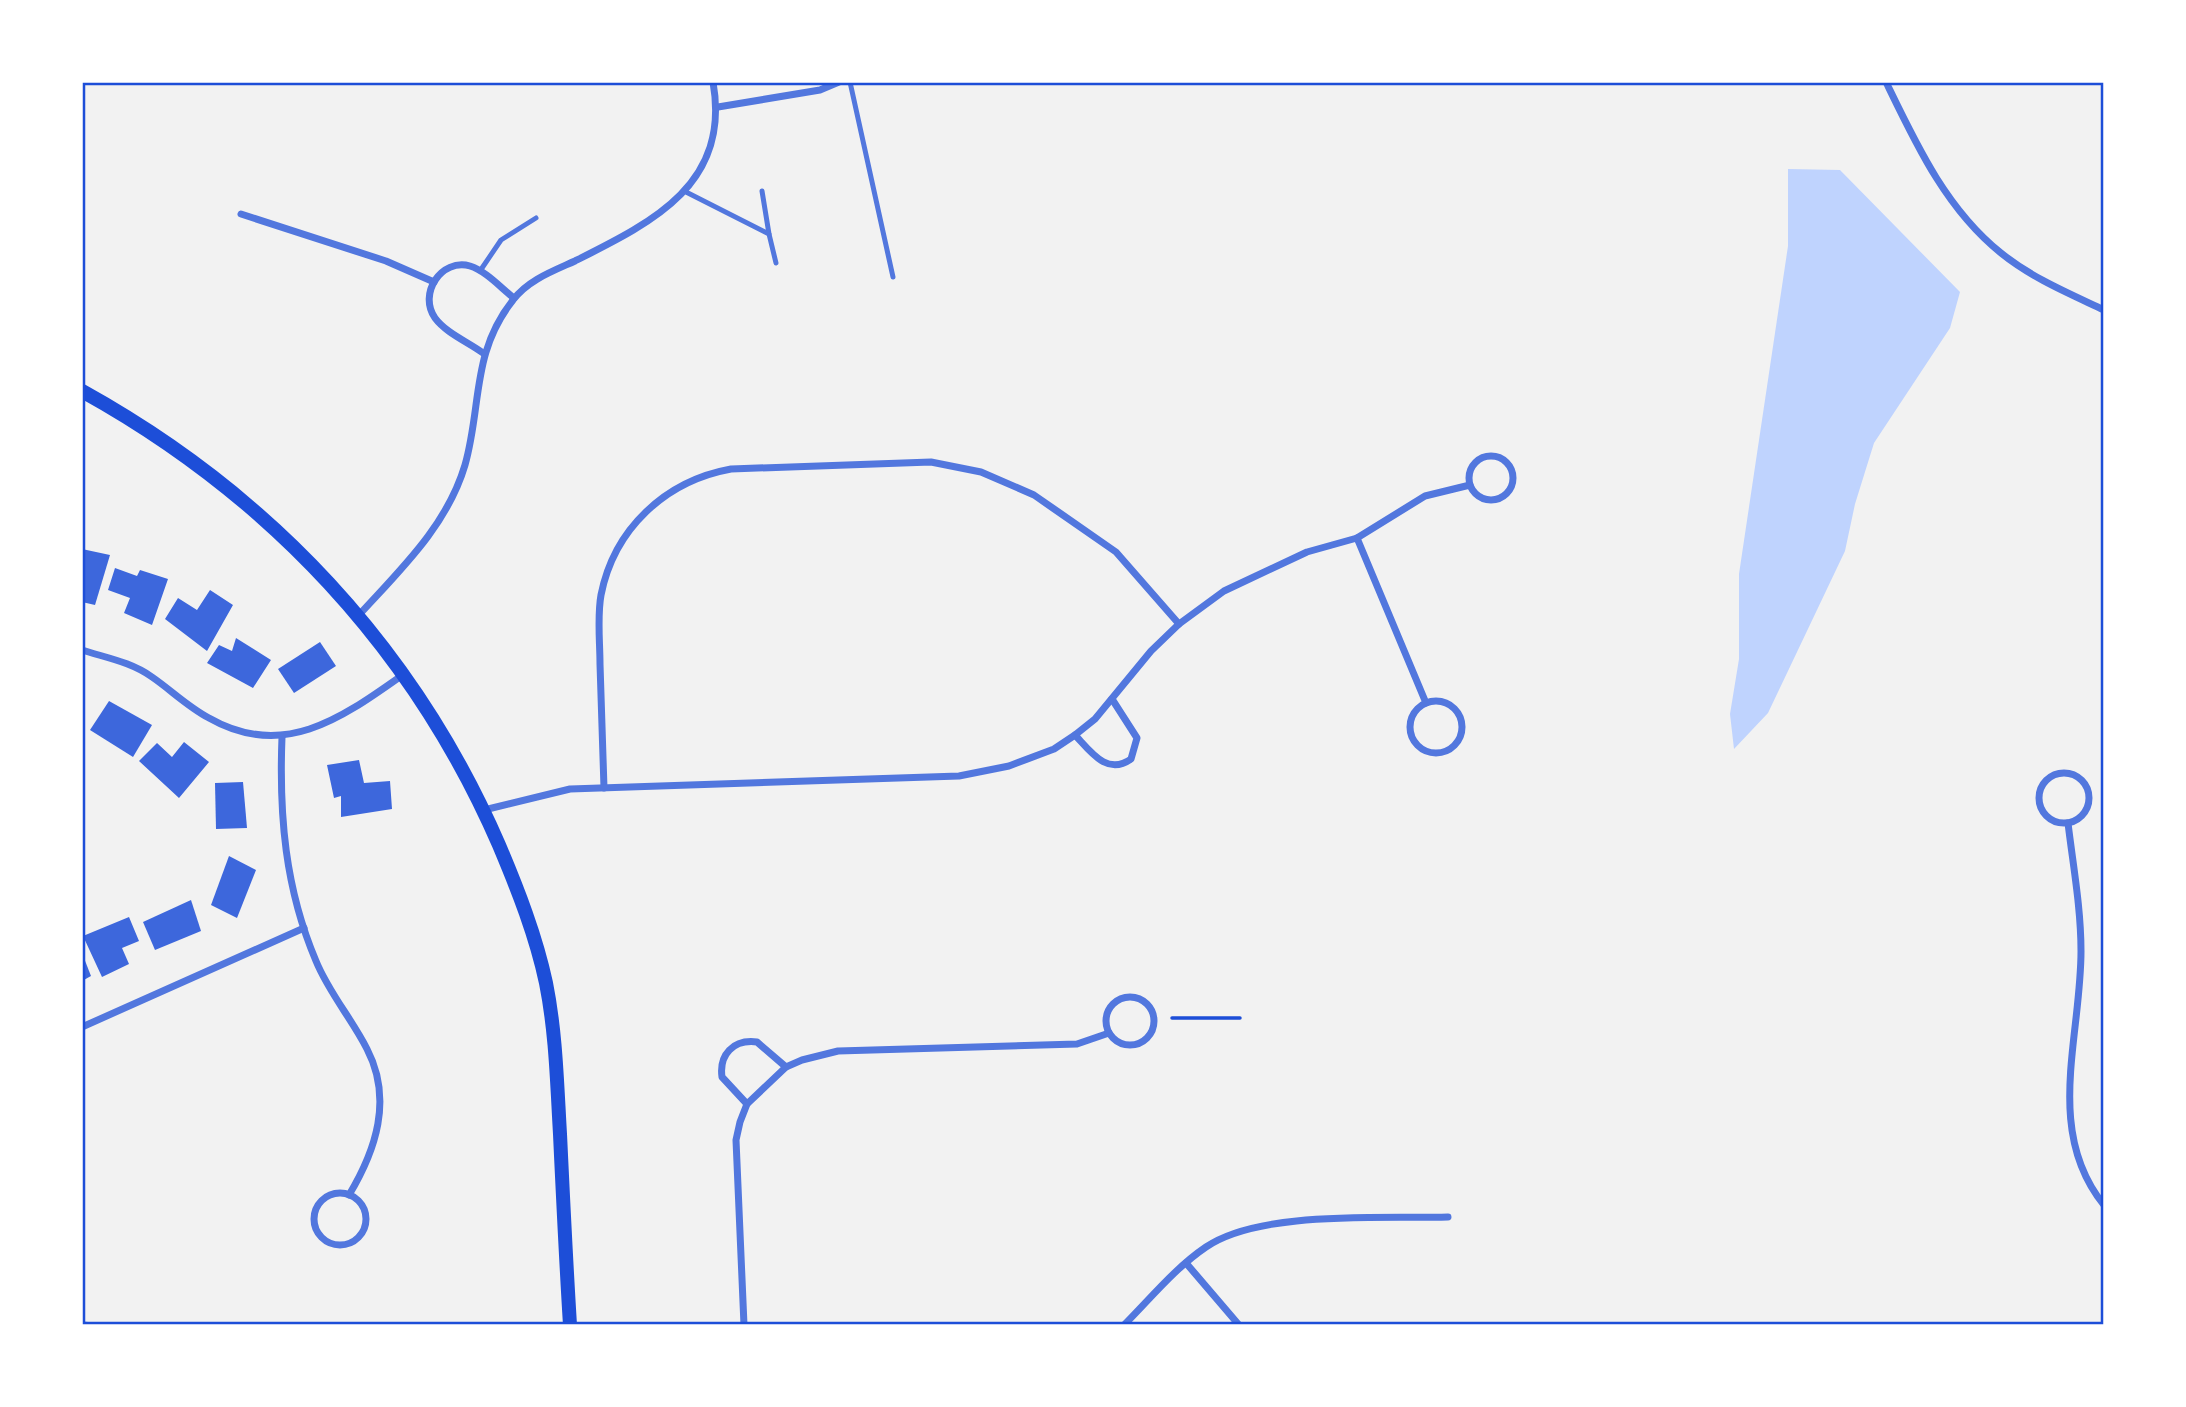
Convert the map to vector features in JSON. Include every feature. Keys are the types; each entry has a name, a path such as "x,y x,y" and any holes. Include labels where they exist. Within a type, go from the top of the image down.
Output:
{"main road":[{"path":"82,391 128,418 212,477 286,540 359,615 431,711 484,810 529,921 552,1015 570,1325"}],"street":[{"path":"359,615 412,558 452,499 467,455 483,353 514,298 531,283 610,243 664,210 686,192 714,142 718,107 713,82"},
{"path":"718,107 820,90 839,82"},
{"path":"1886,82 1926,164 1976,229 2024,270 2104,310"},
{"path":"241,214 386,261 434,282"},
{"path":"483,353 433,316 429,293 434,282 444,270 467,265 480,271 514,298"},
{"path":"1485,457 1499,457 1512,472 1508,491 1497,499 1484,498 1471,485 1473,465 1485,457"},
{"path":"604,788 599,616 606,578 627,533 645,511 665,495 707,474 731,469 931,462 981,472 1034,495 1116,552 1179,624"},
{"path":"484,810 570,789 959,776 1009,766 1054,749 1076,735 1112,699 1151,651 1179,624 1224,591 1307,552 1357,538 1425,496 1471,485"},
{"path":"1357,538 1426,703"},
{"path":"82,650 122,661 151,676 209,719 255,734 282,737 346,715 405,674"},
{"path":"1076,735 1105,764 1117,766 1131,759 1137,738 1112,699"},
{"path":"1444,702 1452,706 1462,721 1460,739 1447,751 1430,753 1416,744 1412,737 1410,721 1419,707 1426,703 1444,702"},
{"path":"282,737 279,797 283,848 290,883 316,962 367,1049 380,1091 381,1117 366,1166 349,1195"},
{"path":"2055,774 2072,774 2079,778 2088,792 2087,808 2082,815 2068,823 2045,815 2039,800 2043,784 2055,774"},
{"path":"2068,823 2081,954 2069,1124 2079,1168 2104,1205"},
{"path":"82,1027 304,928"},
{"path":"1131,997 1150,1009 1153,1024 1150,1032 1139,1043 1122,1044 1110,1034 1106,1027 1107,1012 1117,1001 1131,997"},
{"path":"744,1325 736,1140 747,1104 786,1067 838,1051 1077,1044 1110,1034"},
{"path":"747,1104 722,1077 725,1054 731,1047 739,1042 757,1042 765,1046 786,1067"},
{"path":"331,1195 349,1195 365,1212 365,1228 361,1235 347,1244 330,1243 317,1232 314,1214 318,1206 331,1195"},
{"path":"1124,1325 1186,1263 1221,1238 1261,1225 1448,1217"},
{"path":"1186,1263 1239,1325"}],"lane":[{"path":"850,82 893,277"},
{"path":"762,191 776,263"},
{"path":"686,192 769,234"},
{"path":"480,271 501,240 536,218"}],"path":[{"path":"1172,1018 1240,1018"}],"water":[{"path":"1788,169 1840,170 1960,292 1950,328 1874,443 1855,504 1845,551 1768,713 1734,749 1730,714 1739,659 1739,574 1788,246"}],"building":[{"path":"82,549 110,555 95,605 82,602"},
{"path":"115,568 137,576 140,570 168,579 152,625 124,613 130,598 108,590"},
{"path":"210,590 233,605 207,651 165,619 178,598 197,610"},
{"path":"236,638 271,660 253,688 207,663 219,645 232,651"},
{"path":"320,642 336,666 294,693 278,669"},
{"path":"109,701 152,725 133,757 90,730"},
{"path":"184,742 209,762 179,798 139,761 157,743 172,757"},
{"path":"359,760 364,783 390,781 392,809 341,817 341,796 334,798 327,765"},
{"path":"243,782 247,828 216,829 215,783"},
{"path":"229,856 256,870 237,918 211,905"},
{"path":"191,900 201,931 155,950 143,922"},
{"path":"129,917 139,941 122,948 129,964 102,977 83,936"},
{"path":"82,953 91,976 82,981"}],"waterway":[{"path":"82,1323 88,1325"}]}
